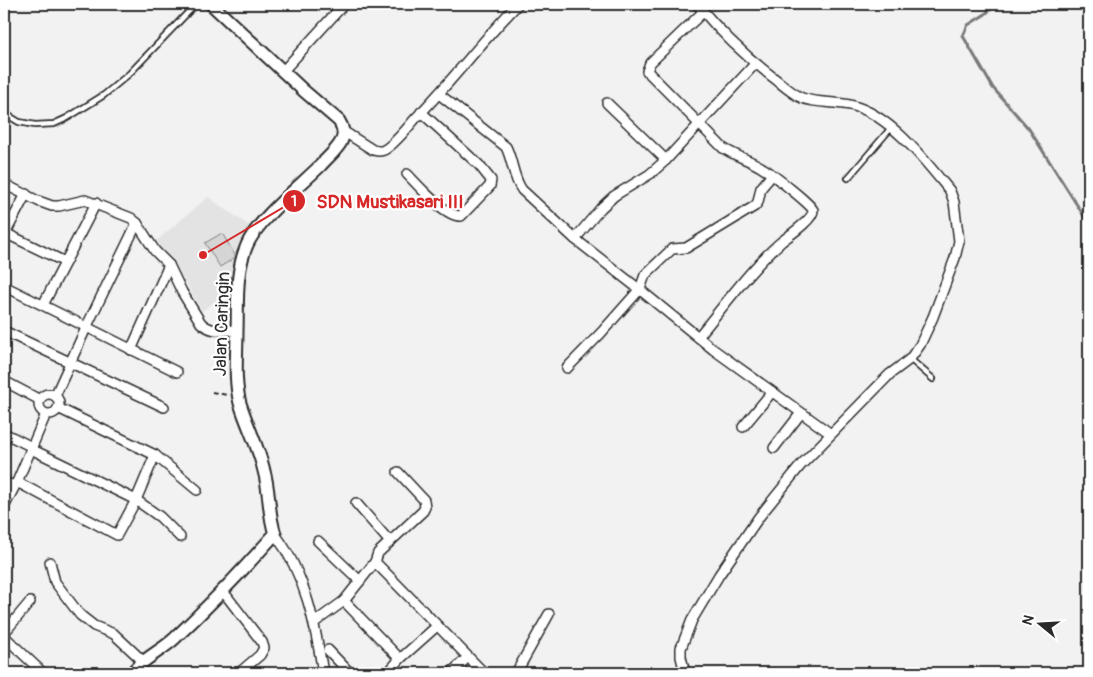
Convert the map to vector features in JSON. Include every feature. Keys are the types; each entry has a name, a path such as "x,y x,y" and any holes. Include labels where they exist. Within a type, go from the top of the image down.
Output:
{"street":[{"path":"211,4 339,121 343,131 377,152 383,150 439,94 472,54 518,4"},
{"path":"283,70 344,4"},
{"path":"685,673 681,648 692,620 706,596 739,546 782,488 831,434 890,374 910,359 928,329 956,258 959,241 954,202 950,191 908,144 868,111 856,106 835,102 812,101 800,97 755,64 721,32 696,4"},
{"path":"698,337 774,248 798,229 812,215 813,211 812,208 764,168 735,156 723,148 647,71 650,63 703,12"},
{"path":"575,239 601,208 614,196 650,174 666,160 755,64"},
{"path":"439,94 506,147 512,158 517,184 575,239 734,365 831,434"},
{"path":"607,104 666,160"},
{"path":"407,174 444,209 457,216 461,216 490,186 491,180 479,165 421,112"},
{"name":"Jalan Caringin","path":"275,534 270,515 268,489 263,465 238,393 238,281 241,262 250,238 260,224 330,155 341,142 343,131"},
{"path":"567,368 602,333 640,289 645,275 672,249 686,248 757,204 761,188 772,175"},
{"path":"4,184 52,206 86,200 124,214 136,223 155,251 169,265 182,292 201,323 205,327 214,330 237,330"},
{"path":"26,194 5,234 65,262"},
{"path":"43,305 96,203"},
{"path":"55,396 136,223"},
{"path":"131,350 169,265"},
{"path":"4,286 177,372"},
{"path":"4,331 164,407"},
{"path":"4,381 40,400"},
{"path":"743,427 772,392"},
{"path":"49,394 55,396 59,402 58,408 52,414 46,414 40,408 40,400 49,394"},
{"path":"58,408 155,455 197,490"},
{"path":"774,448 801,412"},
{"path":"4,507 46,414"},
{"path":"4,433 136,500 160,517 180,537"},
{"path":"4,482 15,484 117,535 136,500 155,455"},
{"path":"315,622 344,601 375,562 378,553 423,512 425,507 424,500 398,472"},
{"path":"356,503 390,542"},
{"path":"132,673 166,647 275,534 294,562 315,622 323,673"},
{"path":"318,541 360,581"},
{"path":"50,562 55,582 80,615 94,626 114,634 144,662"},
{"path":"375,562 467,658 484,673"},
{"path":"222,590 262,642 264,648 260,655 239,673"},
{"path":"344,601 400,659"},
{"path":"30,602 4,634 43,673"},
{"path":"516,673 548,614"},
{"path":"388,673 400,659 437,626"},
{"path":"328,650 350,673"},
{"path":"451,673 467,658"}],"lane":[{"path":"4,113 19,122 35,125 54,124 67,118 104,94 129,74 196,4"},
{"path":"848,178 890,128"},
{"path":"910,359 933,379"}],"path":[{"path":"212,392 226,395 238,393"}],"shaded area":[{"path":"208,197 254,229 235,287 202,311 174,262 162,253 156,241"},
{"path":"222,233 236,257 220,267 205,243"}],"waterway":[{"path":"997,4 968,25 963,36 993,88 1029,129 1089,224"}],"place":[{"name":"SDN Mustikasari III","path":"203,255"}]}
